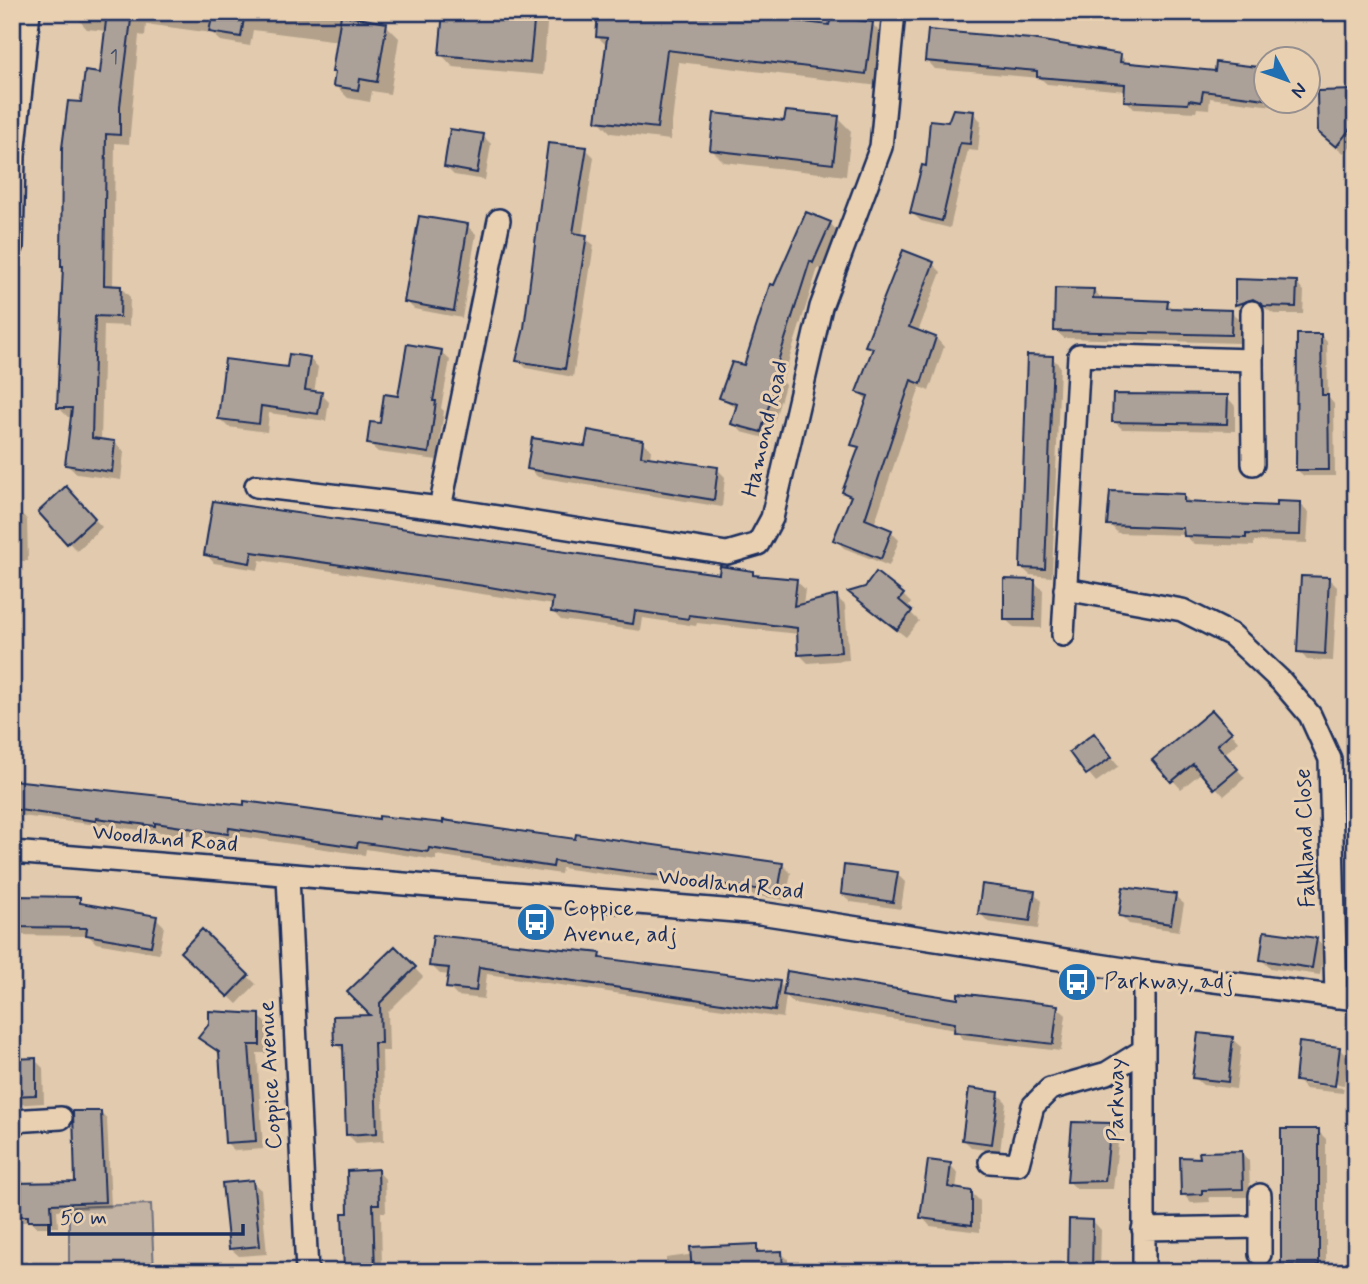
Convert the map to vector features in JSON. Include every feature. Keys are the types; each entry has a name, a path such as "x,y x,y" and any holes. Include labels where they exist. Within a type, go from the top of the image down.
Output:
{"street":[{"path":"12,247 14,156 29,12"},
{"name":"Hamond Road","path":"256,486 440,508 727,553 758,544 772,518 821,307 881,147 894,12"},
{"path":"440,508 499,220"},
{"path":"1252,313 1253,464"},
{"path":"1063,635 1079,355 1252,360"},
{"name":"Falkland Close","path":"1065,589 1182,610 1232,635 1280,681 1310,715 1330,759 1346,998"},
{"name":"Woodland Road","path":"12,852 288,877 760,913 1144,972 1346,998"},
{"name":"Coppice Avenue","path":"288,877 307,1272"},
{"name":"Parkway","path":"1143,1272 1144,972"},
{"path":"990,1162 1018,1164 1033,1107 1050,1089 1107,1073 1144,1050"},
{"path":"12,1121 61,1118"},
{"path":"1260,1195 1260,1254"},
{"path":"1143,1229 1260,1227"}],"shaded area":[{"path":"151,1204 154,1272 103,1272 93,1266 69,1267 69,1207"}],"building":[{"path":"107,12 132,12 120,106 120,135 106,134 104,285 121,286 120,317 95,316 92,438 115,441 112,472 65,465 72,408 57,408 63,266 62,148 68,101 81,102 85,71 100,73"},
{"path":"213,12 245,12 241,37 209,32"},
{"path":"443,12 535,12 530,63 439,55"},
{"path":"598,12 746,12 745,15 829,25 831,17 873,22 866,74 667,50 657,128 596,121 607,38 596,37"},
{"path":"341,15 387,23 377,82 360,79 358,90 333,86 335,72 332,72"},
{"path":"928,30 1031,39 1121,54 1120,62 1215,71 1216,62 1252,66 1252,97 1203,91 1201,102 1189,100 1188,104 1124,101 1125,84 1037,77 1037,71 925,61"},
{"path":"1356,90 1356,128 1350,129 1336,147 1318,132 1318,116 1322,116 1322,91"},
{"path":"953,109 974,111 970,144 960,143 942,221 910,213 922,165 926,166 930,120 948,122"},
{"path":"786,111 839,116 833,164 710,150 714,113 784,121"},
{"path":"450,129 484,134 477,173 444,167"},
{"path":"548,143 587,147 573,233 587,235 565,369 516,361 524,328"},
{"path":"806,212 831,222 813,263 810,261 774,374 778,375 761,432 731,424 737,404 719,398 732,362 744,365 770,284 774,285"},
{"path":"419,216 468,224 454,311 404,302"},
{"path":"903,250 934,262 909,327 936,337 921,384 911,380 865,519 892,530 881,559 833,540 851,496 842,492 859,447 851,445 868,396 856,392 873,348 865,346"},
{"path":"1235,279 1297,281 1296,307 1264,306 1253,299 1235,305"},
{"path":"1055,288 1094,289 1093,298 1168,301 1167,308 1232,310 1231,335 1054,331"},
{"path":"1297,334 1321,334 1322,395 1328,395 1329,470 1296,470"},
{"path":"407,344 442,350 433,401 436,401 429,453 367,444 370,422 380,423 384,394 398,396"},
{"path":"289,354 310,357 305,390 322,392 318,414 261,406 259,424 218,419 225,359 287,367"},
{"path":"1027,355 1053,356 1045,569 1020,568"},
{"path":"1113,394 1228,395 1227,424 1112,422"},
{"path":"588,430 643,440 641,456 718,467 714,500 527,469 532,438 585,446"},
{"path":"66,486 95,518 67,544 38,512"},
{"path":"1110,491 1184,494 1184,502 1277,506 1277,501 1301,502 1300,535 1246,534 1246,538 1184,536 1183,528 1107,525"},
{"path":"213,501 719,574 720,566 753,571 753,575 797,579 794,606 837,595 841,652 798,655 797,628 689,615 688,619 635,611 633,624 551,612 553,598 484,586 252,552 250,563 204,555"},
{"path":"876,572 904,594 899,600 912,611 897,630 848,592 865,587"},
{"path":"1301,576 1329,577 1325,654 1297,652"},
{"path":"1004,579 1035,580 1034,620 1004,620"},
{"path":"1212,710 1232,732 1217,745 1238,769 1214,789 1193,764 1171,782 1152,760"},
{"path":"1094,733 1112,757 1086,775 1069,752"},
{"path":"12,780 244,805 244,801 379,819 379,816 443,823 443,820 575,839 576,834 783,863 778,892 554,861 553,867 429,848 428,852 358,842 357,847 229,828 228,834 155,823 155,826 96,818 96,821 12,809"},
{"path":"844,865 898,872 893,902 841,894"},
{"path":"982,884 1035,891 1030,921 978,914"},
{"path":"1123,887 1176,894 1171,924 1119,916"},
{"path":"14,896 80,897 80,903 157,916 151,946 86,935 87,928 13,927"},
{"path":"202,929 249,975 228,997 180,952"},
{"path":"1264,931 1317,938 1312,968 1260,960"},
{"path":"433,935 601,953 600,958 780,981 775,1011 479,967 476,991 446,988 449,968 429,966"},
{"path":"395,946 416,967 380,1003 381,1043 374,1043 377,1133 346,1135 343,1045 334,1045 333,1016 370,1015 347,992"},
{"path":"787,971 958,999 958,993 1058,1005 1053,1044 954,1032 955,1023 783,995"},
{"path":"209,1011 260,1014 260,1045 249,1045 256,1141 225,1143 219,1052 198,1038 209,1024"},
{"path":"1198,1033 1233,1037 1228,1082 1192,1078"},
{"path":"1299,1042 1340,1047 1335,1086 1295,1081"},
{"path":"36,1058 36,1095 12,1096 12,1059"},
{"path":"969,1088 999,1092 992,1144 962,1140"},
{"path":"73,1111 101,1111 105,1202 51,1204 52,1221 28,1221 28,1216 12,1216 12,1183 75,1182"},
{"path":"1072,1122 1111,1123 1105,1181 1067,1182"},
{"path":"1281,1129 1319,1129 1319,1265 1281,1265"},
{"path":"1242,1151 1243,1189 1202,1190 1202,1194 1181,1195 1180,1157 1200,1158 1199,1152"},
{"path":"928,1160 951,1163 948,1187 972,1191 972,1225 920,1218"},
{"path":"378,1169 379,1204 373,1204 375,1272 344,1272 342,1213 348,1213 347,1171"},
{"path":"253,1180 260,1246 229,1249 222,1183"},
{"path":"1069,1219 1093,1220 1092,1272 1068,1272"},
{"path":"757,1244 757,1252 782,1251 783,1272 692,1272 690,1247"}],"place":[{"name":"Coppice Avenue, adj","path":"536,922"},
{"name":"Parkway, adj","path":"1077,982"}]}
